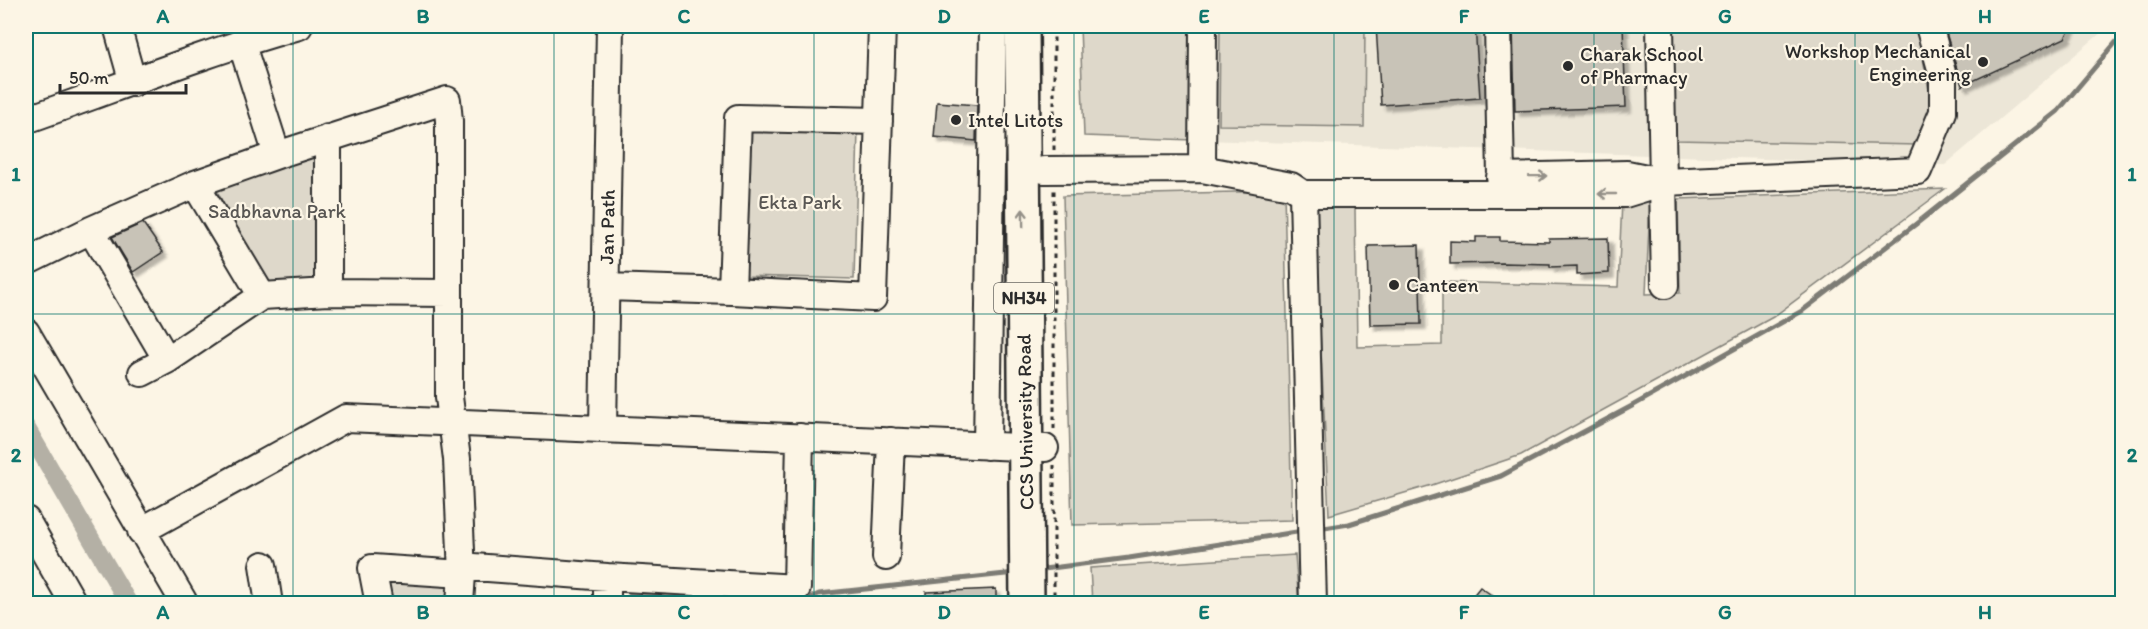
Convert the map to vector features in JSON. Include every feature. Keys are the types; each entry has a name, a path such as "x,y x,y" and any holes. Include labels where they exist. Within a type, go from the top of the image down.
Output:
{"highway":[{"name":"CCS University Road","path":"1022,26 1045,447"},
{"name":"CCS University Road","path":"1042,582 1049,170 1043,26"}],"street":[{"path":"117,26 133,83"},
{"path":"26,120 133,83 231,38 299,26"},
{"name":"Jan Path","path":"603,429 610,26"},
{"path":"606,287 873,298 882,26"},
{"path":"987,446 993,26"},
{"path":"1202,169 1203,26"},
{"path":"1498,26 1501,177"},
{"path":"1660,26 1665,285"},
{"path":"1049,170 1202,169 1297,190 1625,194 1664,182 1918,171 1943,112 1944,76 1929,26"},
{"path":"231,38 277,155"},
{"path":"26,262 102,241 195,184 447,100 450,407 457,459 460,603"},
{"path":"732,291 738,118 879,121"},
{"path":"328,138 328,292"},
{"path":"1313,603 1297,190 1303,182 1627,174 1664,182"},
{"path":"195,184 262,296"},
{"path":"102,241 167,360"},
{"path":"142,373 167,360 262,296 328,292 449,293"},
{"path":"26,332 185,603"},
{"path":"141,531 346,418 450,407 603,429 1045,447"},
{"path":"379,603 372,568 461,570 797,588 800,437"},
{"path":"886,557 891,441"},
{"path":"26,520 33,554 74,603"},
{"path":"263,565 269,603"},
{"path":"607,578 607,603"}],"path":[{"path":"1042,582 1049,170 1054,26"}],"shaded area":[{"path":"1080,26 2109,26 1945,165 1084,136"}],"green space":[{"path":"1080,26 1194,26 1193,140 1084,136"},
{"path":"1220,26 1365,26 1364,127 1219,125"},
{"path":"1672,26 1917,26 1931,101 1919,145 1676,140"},
{"name":"Ekta Park","path":"746,126 858,129 854,279 742,276"},
{"name":"Sadbhavna Park","path":"320,148 322,285 266,286 215,187"},
{"path":"1945,189 1773,317 1521,455 1432,485 1329,515 1314,207 1355,208 1357,347 1442,345 1442,282 1618,287 1622,202 1650,201 1646,294 1680,293 1678,199"},
{"path":"1284,191 1292,520 1072,525 1063,196"},
{"path":"1295,555 1299,603 1092,603 1090,568"},
{"path":"374,577 461,584 460,603 379,603"},
{"path":"629,594 754,599 747,604 624,603"}],"building":[{"path":"1376,26 1475,26 1480,98 1381,105"},
{"name":"Charak School of Pharmacy","path":"1513,26 1623,26 1626,107 1515,111"},
{"name":"Workshop Mechanical Engineering","path":"1944,26 2071,26 2065,38 1962,86"},
{"path":"937,102 977,105 976,141 934,137"},
{"path":"143,223 163,252 133,272 112,237"},
{"path":"1476,237 1500,237 1500,241 1549,242 1549,239 1608,238 1609,273 1577,275 1577,266 1550,267 1550,264 1450,264 1450,241 1476,242"},
{"name":"Canteen","path":"1419,245 1421,324 1370,325 1368,246"},
{"path":"1480,587 1503,603 1467,603"},
{"path":"996,589 996,603 926,603 926,592"}],"waterway":[{"path":"1318,529 1349,524 1501,476 1802,311 2058,111 2122,35"},
{"path":"26,427 129,604"},
{"path":"1036,570 1303,531"},
{"path":"795,604 819,594 1015,573"}],"place":[{"name":"Workshop Mechanical Engineering","path":"1983,62"},
{"name":"Charak School of Pharmacy","path":"1568,66"},
{"name":"Intel Litots","path":"956,120"},
{"name":"Canteen","path":"1394,285"}]}
